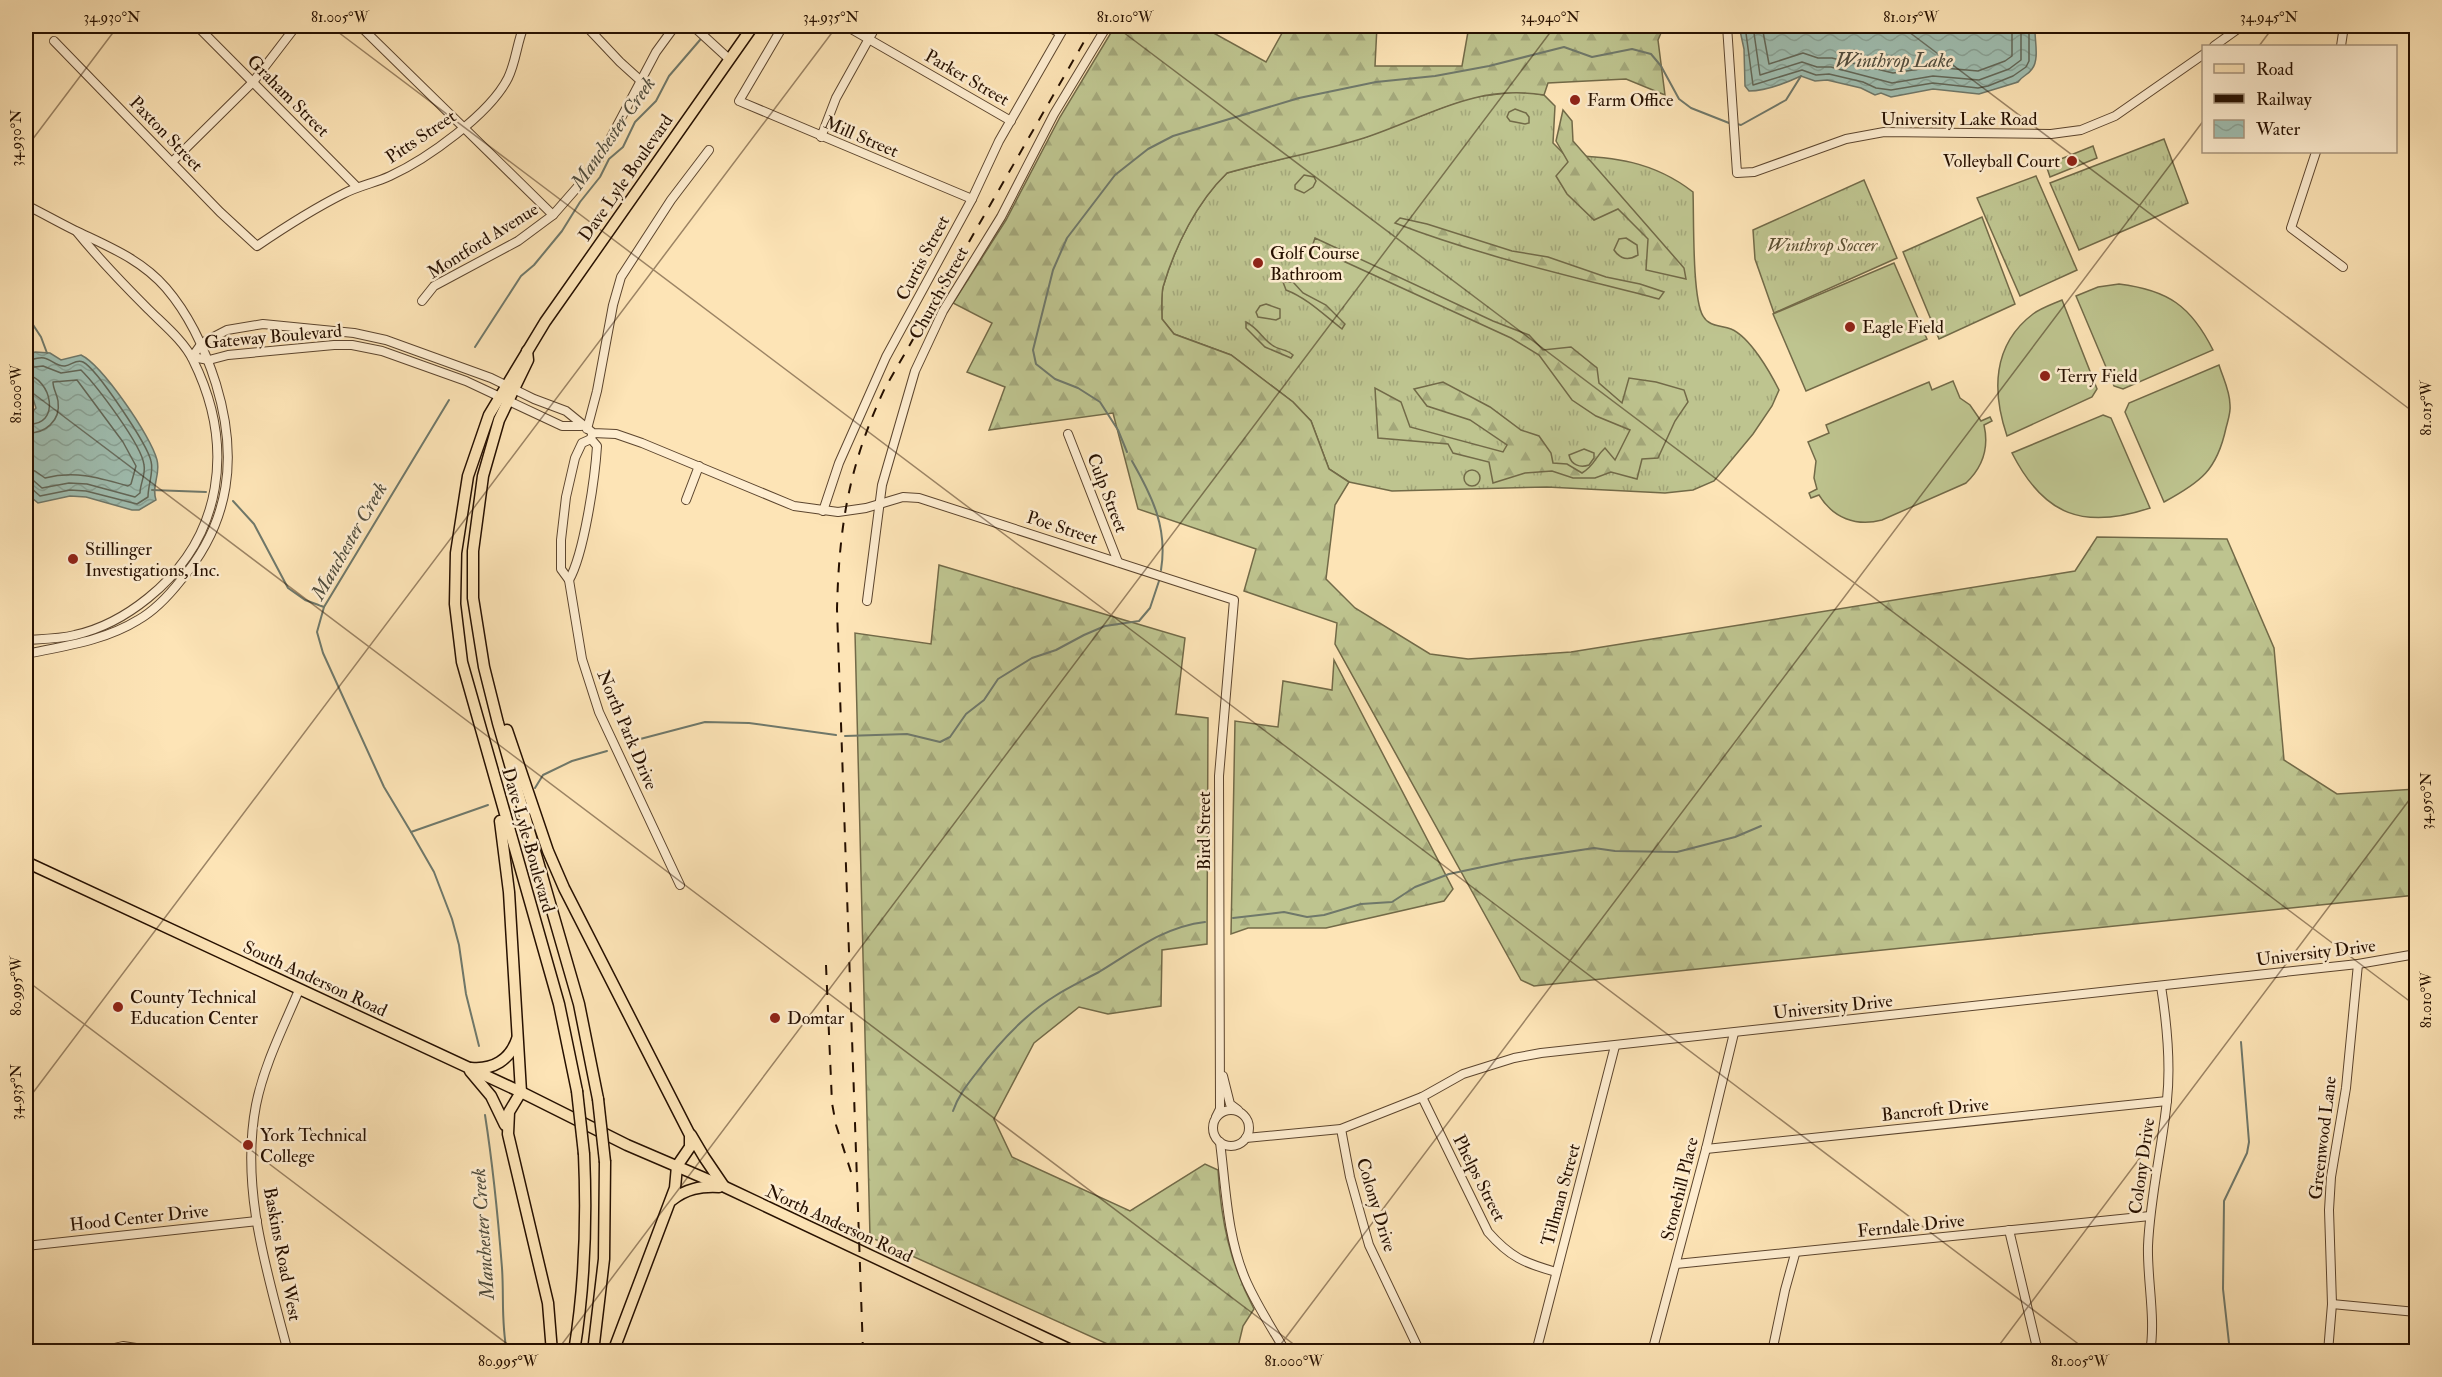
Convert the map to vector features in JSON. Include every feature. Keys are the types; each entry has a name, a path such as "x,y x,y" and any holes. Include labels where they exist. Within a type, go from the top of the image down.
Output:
{"main road":[{"name":"Dave Lyle Boulevard","path":"574,1352 586,1243 584,1154 577,1091 558,1004 462,662 455,604 460,520 468,476 482,431 511,387 527,350 753,26"},
{"name":"Dave Lyle Boulevard","path":"504,398 483,476 476,527 473,598 484,667 579,1004 598,1099 605,1162 604,1258 593,1352"},
{"path":"484,667 548,851 564,888 689,1130 707,1163 725,1187"},
{"path":"494,779 509,892 519,1031 521,1092 509,1112 508,1134"},
{"name":"South Anderson Road","path":"26,862 521,1092 589,1127"},
{"path":"465,1067 488,1067 504,1060 514,1047 519,1031"},
{"path":"465,1067 485,1087 496,1104 508,1134 544,1284 552,1352"},
{"name":"North Anderson Road","path":"589,1127 725,1187 1075,1352"},
{"path":"614,1352 677,1184 677,1166 690,1147 689,1130"},
{"path":"669,1202 683,1192 697,1188 725,1187"}],"street":[{"name":"Graham Street","path":"197,26 357,188"},
{"path":"172,162 253,82 296,26"},
{"path":"360,26 553,215"},
{"name":"Pitts Street","path":"257,246 320,206 357,188 391,176 421,158 480,114 509,76 524,26"},
{"path":"586,26 641,81"},
{"name":"Montford Avenue","path":"422,301 434,286 518,241 553,215 601,156 656,52 675,26"},
{"name":"Mill Street","path":"783,26 739,101 972,199"},
{"name":"Parker Street","path":"846,26 1011,121"},
{"path":"821,137 836,98 876,26"},
{"path":"1047,26 1063,29"},
{"name":"Church Street","path":"867,601 879,503 894,437 915,371 931,333 1001,217 1054,114 1107,26"},
{"name":"University Lake Road","path":"1727,26 1737,173 1754,172 1846,139 1884,132 2051,134 2081,130 2115,116 2202,55"},
{"path":"2215,45 2242,26"},
{"path":"2341,45 2344,26"},
{"path":"695,28 729,59"},
{"name":"Curtis Street","path":"823,511 839,463 886,357 972,199 999,141 1063,29"},
{"name":"Paxton Street","path":"54,41 257,246"},
{"path":"588,432 613,305 621,277 671,200 709,150"},
{"path":"2316,153 2291,228 2343,267"},
{"path":"26,205 76,231 104,242 141,264 165,287 202,343 209,360 224,410 230,455 220,512 211,537 198,561 171,592 140,620 82,643 26,654"},
{"path":"26,640 76,635 132,611 164,585 188,555 210,510 216,487 218,454 214,413 192,357 166,327 95,255 76,231"},
{"name":"Gateway Boulevard","path":"588,432 566,411 491,378 386,340 354,333 263,324 227,330 202,343 192,357 209,360 228,355 352,345 382,351 466,381 562,426 588,432 616,434 699,466 779,501 823,511 853,510 879,503"},
{"path":"352,345 354,333"},
{"name":"North Park Drive","path":"569,580 576,567 597,446 588,432 575,458 566,497 561,540 561,569 569,580 582,659 591,691 680,885"},
{"name":"Culp Street","path":"1068,434 1118,562"},
{"path":"686,500 699,466"},
{"name":"Poe Street","path":"879,503 911,497 935,501 1233,600"},
{"name":"Bird Street","path":"1233,600 1219,776 1220,1109 1213,1127 1220,1142 1229,1221 1237,1257 1258,1306 1286,1352"},
{"name":"University Drive","path":"1246,1138 1291,1136 1341,1129 1422,1097 1463,1074 1506,1060 1540,1053 2358,964 2416,954"},
{"name":"Greenwood Lane","path":"2328,1352 2332,1304 2329,1210 2331,1177 2339,1117 2346,1088 2358,964"},
{"name":"Colony Drive","path":"2150,1352 2148,1277 2150,1216 2167,1101 2168,1049 2161,986"},
{"name":"Baskins Road West","path":"288,1352 256,1221 251,1157 256,1105 270,1058 299,990"},
{"name":"Stonehill Place","path":"1652,1352 1734,1033"},
{"name":"Tillman Street","path":"1536,1352 1615,1046"},
{"name":"Bird Street","path":"1219,1063 1230,1104 1244,1114 1249,1125"},
{"name":"Phelps Street","path":"1422,1097 1488,1232 1503,1249 1522,1262 1556,1272"},
{"name":"Bancroft Drive","path":"1706,1149 2167,1101"},
{"path":"1216,1117 1229,1109 1239,1111"},
{"path":"1220,1142 1231,1146 1236,1145 1246,1138 1249,1125 1266,1136"},
{"name":"Colony Drive","path":"1341,1129 1352,1185 1368,1245 1420,1352"},
{"path":"1222,1159 1231,1146"},
{"name":"Ferndale Drive","path":"1676,1264 1796,1254 2150,1216"},
{"name":"Hood Center Drive","path":"26,1246 256,1221"},
{"path":"2009,1230 2038,1352"},
{"path":"1772,1352 1785,1290 1796,1254"},
{"path":"2332,1304 2416,1312"},
{"path":"97,1352 123,1346 162,1352"}],"green space":[{"path":"1115,26 1201,26 1266,62 1286,26 1377,26 1375,66 1462,66 1469,26 1562,29 1563,26 1664,26 1658,40 1665,95 1626,79 1548,83 1544,95 1495,94 1451,104 1364,138 1227,173 1206,197 1188,226 1163,287 1162,319 1174,334 1231,355 1293,402 1311,421 1329,469 1349,482 1335,505 1326,579 1355,608 1430,654 1468,659 1571,652 2075,571 2097,537 2227,539 2274,648 2284,760 2337,794 2416,789 2416,895 1534,986 1521,980 1335,644 1337,623 1244,591 1256,549 1138,509 1113,413 989,430 1005,387 967,372 992,323 953,303 1006,220 1060,117"},
{"path":"1522,91 1544,95 1555,106 1553,143 1565,155 1616,159 1648,167 1663,173 1693,192 1695,275 1699,307 1708,322 1731,329 1745,339 1765,365 1779,390 1772,406 1753,434 1714,481 1693,490 1665,493 1547,487 1392,491 1349,482 1329,469 1311,421 1293,402 1231,355 1174,334 1162,319 1163,287 1174,256 1197,211 1227,173 1366,137 1467,98"},
{"path":"1515,109 1526,113 1529,123 1510,121 1507,117 1509,112"},
{"path":"1563,110 1572,121 1573,141 1684,268 1686,279 1646,270 1648,239 1618,209 1594,220 1567,194 1556,176 1568,162 1556,141"},
{"path":"2164,139 2188,203 2079,250 2050,183"},
{"name":"Volleyball Court","path":"2093,146 2097,158 2050,177 2046,165"},
{"path":"1304,175 1314,177 1316,181 1313,187 1304,193 1295,189 1295,185"},
{"path":"2036,176 2077,270 2020,296 1977,198"},
{"name":"Winthrop Soccer","path":"1864,180 1897,258 1774,313 1755,259 1753,230"},
{"path":"1982,217 2015,304 1939,339 1903,252"},
{"path":"1400,218 1427,224 1512,251 1548,257 1606,277 1664,292 1659,299 1559,274 1460,246 1395,223"},
{"path":"1315,238 1493,321 1529,335 1543,350 1571,347 1597,368 1599,383 1622,403 1629,378 1656,382 1684,390 1688,402 1675,421 1658,458 1642,459 1637,479 1611,472 1595,478 1573,478 1552,471 1525,473 1493,483 1489,462 1453,453 1448,444 1378,438 1375,388 1401,402 1410,427 1503,452 1507,445 1470,420 1427,406 1414,389 1443,382 1490,407 1521,430 1539,436 1551,453 1553,463 1567,464 1582,473 1590,467 1605,448 1615,460 1630,430 1596,416 1572,400 1539,355 1511,338 1341,260 1313,244"},
{"path":"1626,238 1637,245 1638,255 1624,258 1614,250 1619,239"},
{"name":"Eagle Field","path":"1894,263 1927,339 1806,391 1773,314"},
{"path":"1283,282 1293,282 1303,293 1326,305 1345,324 1342,329 1308,302 1286,290"},
{"path":"2119,284 2151,291 2176,303 2196,322 2213,350 2123,389 2114,386 2076,296 2098,287"},
{"name":"Terry Field","path":"2062,300 2097,389 2092,397 2007,436 1999,403 1998,386 2003,355 2019,326 2036,312"},
{"path":"1266,304 1280,309 1280,318 1276,320 1258,317 1256,312 1260,306"},
{"path":"1246,322 1272,345 1291,353 1293,355 1291,358 1265,347 1246,328"},
{"path":"2219,365 2228,390 2230,408 2218,454 2198,481 2164,502 2125,412 2129,403"},
{"path":"1953,381 1960,398 1970,405 1981,421 1990,417 1992,421 1984,425 1986,441 1983,456 1977,470 1966,483 1882,520 1872,522 1846,519 1831,510 1819,495 1811,498 1809,493 1817,489 1814,478 1816,461 1808,442 1829,433 1826,425 1929,382 1932,390"},
{"path":"2103,415 2111,418 2150,508 2105,518 2086,517 2068,512 2052,504 2038,491 2024,474 2012,453"},
{"path":"1584,449 1594,453 1594,458 1589,465 1576,465 1569,455"},
{"path":"1469,470 1475,470 1480,478 1478,484 1469,486 1464,481 1464,475"},
{"path":"939,565 1185,638 1176,714 1208,718 1207,944 1162,950 1161,1006 1108,1014 1079,1007 1034,1043 994,1119 1012,1157 1130,1211 1205,1164 1218,1170 1228,1242 1254,1309 1243,1326 1237,1351 1123,1351 870,1237 855,633 931,644"},
{"path":"1334,660 1453,889 1444,901 1326,928 1248,928 1231,934 1235,721 1278,727 1283,681 1332,690"}],"water":[{"name":"Winthrop Lake","path":"1739,26 2035,26 2036,60 2030,71 2018,82 1979,94 1933,89 1891,97 1881,93 1875,95 1861,88 1827,80 1815,81 1801,76 1769,88 1749,91 1745,86 1744,49"},
{"path":"35,352 50,353 61,360 81,355 90,361 113,386 153,449 158,465 156,500 139,510 132,510 86,497 70,496 38,503 32,498 26,485 26,410 33,411 36,408 31,392 26,386 26,356"}],"waterway":[{"name":"Manchester Creek","path":"475,347 521,276 534,265 562,231 580,202 600,177 609,159 623,147 635,122 656,101 669,76 712,26"},
{"path":"1127,452 1118,430 1100,402 1078,388 1055,379 1036,364 1033,350 1053,270 1067,238 1115,175 1148,149 1173,136 1299,98 1376,82 1435,76 1489,66 1564,47 1592,57 1632,49 1651,54 1661,66 1679,99 1691,108 1729,123"},
{"path":"1737,124 1741,125 1786,100 1801,76"},
{"path":"26,314 41,337 47,353"},
{"name":"Manchester Creek","path":"411,832 384,787 323,653 317,632 324,607 449,400"},
{"path":"1132,461 1157,513 1162,540 1161,570"},
{"path":"152,490 206,492"},
{"path":"233,501 254,524 288,588 305,600 324,607"},
{"path":"845,736 907,734 940,742 950,737 966,714 984,700 998,679 1032,658 1056,650 1105,626 1139,621 1150,608 1159,581"},
{"path":"625,743 705,722 749,723 836,735"},
{"path":"535,788 543,775 572,761 607,751"},
{"name":"Manchester Creek","path":"479,1046 466,994 459,945 452,919 434,872 411,832 488,805"},
{"path":"1233,918 1284,912 1307,917 1324,915 1361,904 1392,902 1415,887 1449,874 1515,860 1594,848 1615,851 1677,852 1735,837 1761,826"},
{"path":"953,1111 963,1091 994,1051 1022,1021 1044,1004 1162,934 1205,922"},
{"path":"2230,1352 2223,1289 2224,1201 2247,1153 2249,1142 2241,1042"},
{"name":"Manchester Creek","path":"485,1115 499,1230 507,1352"}],"railway":[{"path":"863,1352 837,609 840,550 848,496 863,443 885,388 1093,26"},
{"path":"826,965 832,1103 836,1125 851,1172"}],"place":[{"name":"Farm Office","path":"1575,100"},
{"name":"Volleyball Court","path":"2072,161"},
{"name":"Golf Course Bathroom","path":"1258,263"},
{"name":"Eagle Field","path":"1850,327"},
{"name":"Terry Field","path":"2045,376"},
{"name":"Stillinger Investigations, Inc.","path":"73,559"},
{"name":"County Technical Education Center","path":"118,1007"},
{"name":"Domtar","path":"775,1018"},
{"name":"York Technical College","path":"248,1145"}]}
